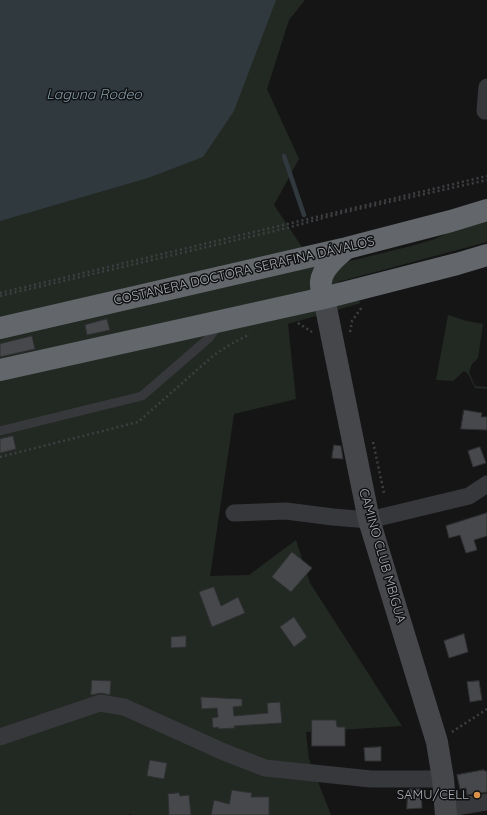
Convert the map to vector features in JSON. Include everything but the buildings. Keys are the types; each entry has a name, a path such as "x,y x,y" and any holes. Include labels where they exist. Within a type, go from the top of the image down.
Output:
{"highway":[{"name":"COSTANERA DOCTORA SERAFINA DÁVALOS","path":"0,328 347,248 487,210"},
{"path":"324,298 320,283 323,274 332,261 347,248"},
{"path":"0,370 324,298 487,255"}],"main road":[{"name":"CAMINO CLUB MBIGUA","path":"324,298 369,520 437,742"},
{"path":"437,742 443,779 445,812"}],"street":[{"path":"485,111 487,87"},
{"path":"234,513 286,511 369,520 470,496 487,484"},
{"path":"0,737 100,703 124,706 224,752 265,768 371,779 443,779"},
{"path":"445,812 487,802"}],"lane":[{"path":"0,431 142,396 209,338 222,320"}],"path":[{"path":"0,293 487,176"},
{"path":"0,296 279,230 345,212 487,180"},
{"path":"351,338 350,332 352,321 357,312 366,303 358,305"},
{"path":"292,321 299,319"},
{"path":"0,457 138,422 214,355 256,331"},
{"path":"373,440 384,493"},
{"path":"437,742 487,709"}],"shaded area":[{"path":"0,0 305,0 289,20 267,89 299,159 274,205 306,253 342,263 415,245 435,239 451,231 487,221 487,242 338,282 361,303 288,324 296,399 234,414 210,576 249,575 296,540 310,583 402,726 306,732 309,759 331,815 0,815"},
{"path":"448,315 483,324 478,358 472,364 469,372 475,386 487,387 487,389 475,388 468,374 464,371 453,381 436,380"}],"water":[{"name":"Laguna Rodeo","path":"0,0 276,0 234,111 203,157 148,178 0,221"}],"waterway":[{"path":"284,156 304,215"}],"place":[{"name":"SAMU/CELL","path":"477,795"}]}
